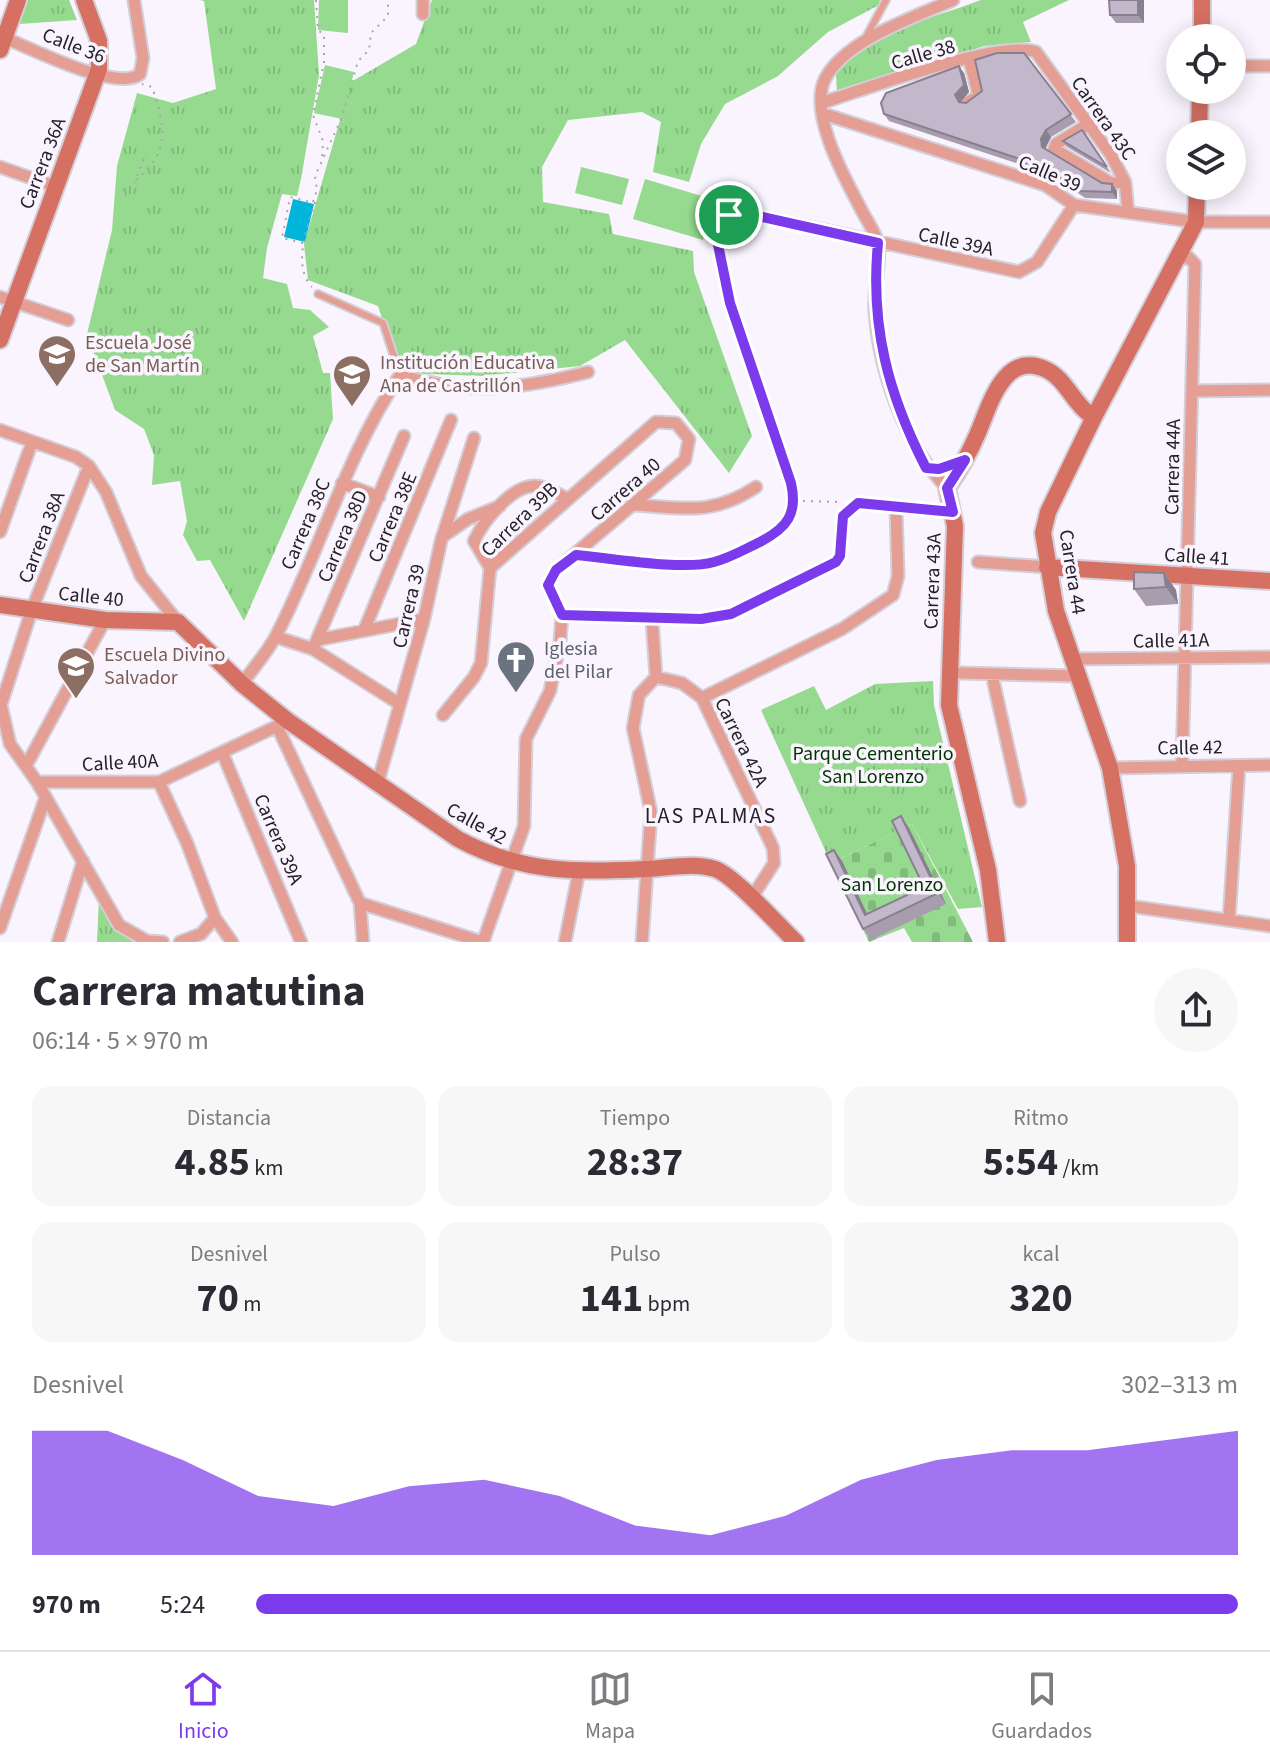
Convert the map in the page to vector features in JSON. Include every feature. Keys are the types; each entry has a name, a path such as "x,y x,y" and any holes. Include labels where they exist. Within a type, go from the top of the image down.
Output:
{"street":[{"path":"2,42 18,0"},
{"name":"Carrera 36A","path":"0,340 6,299 97,74 99,41 84,0"},
{"name":"Calle 36","path":"2,42 118,81 135,78 140,74 143,58 134,0"},
{"path":"423,0 423,14"},
{"path":"953,0 862,44 838,62 825,80 823,108 837,162 878,243 874,293 881,347 902,421 926,468 947,488 965,460 996,388 1018,367 1032,365 1049,371 1080,408 1094,417"},
{"path":"1202,0 1202,24"},
{"name":"Calle 38","path":"823,108 969,59 1017,48 1036,52"},
{"name":"Carrera 43C","path":"1036,52 1111,155 1125,182 1128,210"},
{"path":"968,102 979,96 969,59"},
{"path":"1246,66 1270,66"},
{"name":"Calle 39","path":"823,108 1045,185 1074,205 1128,210 1196,222 1270,222"},
{"path":"1087,125 1056,144 1054,149 1111,183 1125,182"},
{"path":"0,167 54,186"},
{"name":"Carrera 44","path":"1127,942 1127,866 1110,768 1056,611 1043,533 1048,512 1094,417 1196,222 1197,200"},
{"name":"Calle 39A","path":"795,501 730,303 716,235 724,218 745,213 1019,272 1037,262 1074,205"},
{"name":"Carrera 44A","path":"1176,260 1188,257 1195,264 1182,767"},
{"path":"6,299 68,320"},
{"path":"400,375 464,390 524,386 588,372"},
{"name":"Carrera 38C","path":"242,684 276,637 342,483 382,401 400,375"},
{"path":"1192,391 1270,390"},
{"name":"Carrera 38E","path":"365,628 451,420"},
{"name":"Carrera 40","path":"483,942 524,826 526,739 550,691 562,615 548,585 556,570 685,460 690,450 685,430 676,423 656,422"},
{"name":"Carrera 39B","path":"443,715 474,677 481,663 490,568 656,422"},
{"path":"0,430 76,457 89,466 106,492 141,576 178,622"},
{"name":"Carrera 38D","path":"315,644 404,436"},
{"name":"Carrera 39","path":"378,782 424,619 442,537 474,438"},
{"path":"0,532 32,442"},
{"path":"926,468 939,469 965,460"},
{"name":"Carrera 38A","path":"89,466 32,609 1,705 10,744 37,782 119,925 147,941 163,942"},
{"path":"342,483 379,497"},
{"path":"490,568 474,541 501,506 524,487 540,486 566,498"},
{"path":"635,505 702,510 728,504 756,487"},
{"name":"Carrera 43A","path":"947,488 953,512 955,561 949,705 988,870 997,942"},
{"path":"576,555 711,563 785,527 795,501"},
{"path":"562,615 701,619 731,614 836,562 840,556 843,516 858,503 868,501 953,512"},
{"path":"442,537 468,519 501,506"},
{"path":"702,698 842,629 893,595 898,576 896,507"},
{"name":"Calle 41","path":"978,562 1270,581"},
{"name":"Calle 40","path":"0,605 105,620 178,622"},
{"path":"315,644 365,628 424,619"},
{"path":"642,942 651,812 633,728 639,695 656,677 652,619"},
{"path":"26,766 105,620"},
{"name":"Calle 42","path":"178,622 282,724 378,782 458,839 513,864 579,871 715,869 796,942"},
{"path":"276,637 315,644 398,703"},
{"name":"Calle 41A","path":"1072,659 1270,657"},
{"path":"961,673 1077,676"},
{"path":"992,675 1020,801"},
{"name":"Carrera 42A","path":"656,677 682,683 702,698 773,848 774,863 751,899"},
{"path":"282,724 360,903 363,942"},
{"name":"Calle 40A","path":"37,782 159,782 282,724"},
{"name":"Carrera 39A","path":"222,752 301,942"},
{"name":"Calle 42","path":"1110,768 1270,765"},
{"path":"1229,920 1239,766"},
{"path":"159,782 187,843 215,918 232,942"},
{"path":"0,928 45,799"},
{"path":"58,942 83,861"},
{"path":"565,942 579,871"},
{"path":"360,903 483,942"},
{"path":"1129,906 1270,926"},
{"path":"180,942 201,934 215,918"}],"lane":[{"path":"862,44 886,0"},
{"path":"317,292 383,323 400,375"}],"path":[{"path":"316,0 318,30 324,35 324,62 313,115 323,141 323,162"},
{"path":"317,292 305,275 303,243 317,190 315,176 342,117 355,69 369,50 371,33 388,16 388,0"},
{"path":"136,180 154,165 164,135 152,87"},
{"path":"125,196 136,180 146,153"},
{"path":"303,243 282,238 286,208 290,197 313,202"},
{"path":"795,501 858,503"}],"green space":[{"path":"28,0 69,0 77,20 19,24"},
{"path":"200,0 314,0 319,75 301,179 297,196 282,194 267,248 263,278 287,284 293,308 310,310 329,327 313,336 323,373 330,373 333,419 244,621 210,560 197,561 183,535 187,521 180,481 152,485 154,455 144,429 115,410 87,334 112,230 117,166 137,93 173,103 216,89 204,1"},
{"path":"319,0 348,0 348,33 318,30"},
{"path":"432,0 880,0 879,5 828,32 778,76 725,104 701,144 689,182 653,172 661,122 642,112 568,120 542,167 543,202 609,214 613,234 693,251 694,272 752,436 729,473 625,340 580,366 483,376 400,373 378,306 308,280 304,244 351,82 416,44"},
{"path":"981,0 1069,0 1023,22 1031,42 984,46 837,94 836,74 865,47 902,28"},
{"path":"325,65 354,72 342,119 314,113"},
{"path":"581,167 629,179 622,205 575,193"},
{"path":"645,179 715,200 703,240 633,219"},
{"name":"Parque Cementerio San Lorenzo","path":"933,681 934,705 982,907 958,909 912,824 831,863 761,710 814,686 826,710 875,684"},
{"name":"San Lorenzo","path":"912,824 973,942 912,942 904,928 869,942 831,863"},
{"path":"99,897 142,942 97,942"}],"water":[{"path":"293,199 314,204 305,242 284,237"}],"building":[{"path":"1109,0 1138,0 1138,15 1110,15"},
{"path":"997,53 1024,53 1071,114 1046,130 1041,139 1042,147 1102,183 1112,184 1112,192 1080,191 1047,168 884,114 881,103 886,93 959,66 964,85 955,95 959,102 966,103 982,91 975,60"},
{"path":"1082,130 1107,167 1063,141"},
{"path":"1134,572 1164,573 1166,587 1134,589"},
{"path":"901,816 938,893 863,929 826,854 834,850 865,915 924,887 892,821"}],"place":[{"name":"Escuela José de San Martín","path":"57,388"},
{"name":"Institución Educativa Ana de Castrillón","path":"352,408"},
{"name":"Iglesia del Pilar","path":"516,694"},
{"name":"Escuela Divino Salvador","path":"76,700"}],"district":[{"name":"LAS PALMAS","path":"711,815"}],"route":[{"path":"745,213 878,243 875,314 902,421 926,468 950,467 965,460 947,488 953,512 868,501 858,503 843,516 840,556 836,562 777,594 731,614 701,619 562,615 548,585 556,570 576,555 686,564 711,563 768,538 785,527 792,515 795,501 791,483 724,279 716,235 724,218 729,215 745,213"}]}
